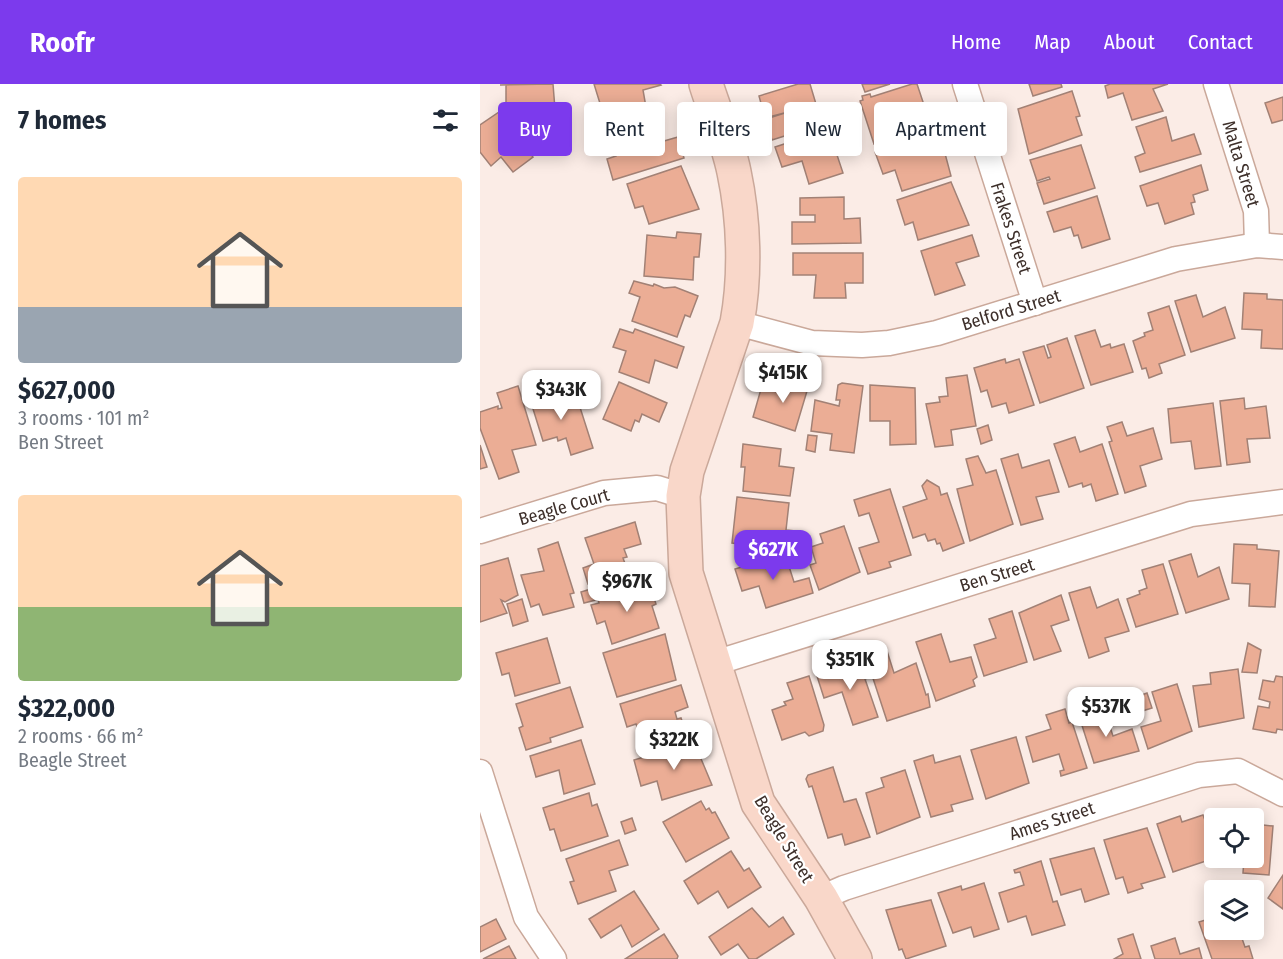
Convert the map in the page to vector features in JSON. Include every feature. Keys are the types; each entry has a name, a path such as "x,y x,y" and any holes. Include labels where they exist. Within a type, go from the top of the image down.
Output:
{"street":[{"name":"Beagle Street","path":"706,84 734,171 742,237 738,323 687,471 683,496 686,573 758,803 821,898 855,959"},
{"name":"Frakes Street","path":"965,84 1035,303"},
{"name":"Malta Street","path":"1216,84 1256,210 1257,245"},
{"name":"Belford Street","path":"738,323 812,343 862,345 937,333 1176,260 1257,245 1283,247"},
{"name":"Beagle Court","path":"480,531 604,493 657,488 683,496"},
{"name":"Ben Street","path":"715,663 1191,514 1283,502"},
{"name":"Ames Street","path":"821,898 844,888 1198,775 1238,771 1283,794"},
{"path":"480,772 526,917 554,959"}],"building":[{"path":"553,84 554,102 506,102 506,85 500,85"},
{"path":"594,84 661,85 643,90 645,102 600,102"},
{"path":"798,84 810,84 815,102 784,102 784,113 772,116 772,102 761,102 759,96"},
{"path":"862,84 890,84 865,92"},
{"path":"917,84 923,102 874,102 874,144 860,101 863,100 862,96 870,94 871,97"},
{"path":"1029,84 1061,84 1062,87 1033,96"},
{"path":"1110,84 1168,84 1153,89 1163,111 1132,120 1123,93 1108,98 1105,86"},
{"path":"1072,91 1080,116 1076,117 1082,135 1029,154 1018,109"},
{"path":"1283,97 1283,120 1272,123 1265,103"},
{"path":"498,113 498,156 533,157 513,172 501,157 491,166 480,152 480,125"},
{"path":"784,113 784,136 772,140 772,117"},
{"path":"1166,117 1172,141 1194,134 1201,154 1140,172 1135,157 1145,153 1136,127"},
{"path":"677,137 677,156 684,158 613,180 607,159 616,156 665,156 665,141"},
{"path":"784,144 784,156 837,156 843,173 809,184 802,161 782,167 775,147"},
{"path":"1081,145 1095,188 1044,204 1037,183 1050,179 1049,177 1037,181 1030,160"},
{"path":"876,156 946,156 951,176 902,191 895,170 883,174"},
{"path":"1201,165 1208,190 1193,195 1195,202 1191,203 1194,214 1165,224 1158,203 1147,206 1140,186"},
{"path":"681,166 699,209 649,224 643,206 635,208 627,184"},
{"path":"951,182 969,225 918,240 913,222 905,225 897,200"},
{"path":"1097,196 1110,239 1082,248 1078,235 1074,236 1071,227 1054,232 1047,212"},
{"path":"844,197 844,219 860,218 861,243 792,244 792,222 815,222 815,215 800,215 800,198"},
{"path":"677,232 701,234 699,257 694,257 693,280 644,276 647,235 676,238"},
{"path":"972,235 979,256 956,263 965,285 935,295 921,251"},
{"path":"793,253 863,253 863,283 845,283 846,298 814,298 816,275 793,275"},
{"path":"634,281 664,288 675,287 698,296 690,317 685,315 677,337 632,321 640,297 629,293"},
{"path":"1244,293 1267,294 1267,299 1283,300 1283,349 1261,348 1262,330 1242,329"},
{"path":"1196,295 1203,317 1225,307 1235,338 1191,352 1175,301"},
{"path":"1169,306 1185,355 1159,364 1162,373 1149,378 1146,368 1142,369 1133,341 1153,330 1148,313"},
{"path":"620,329 633,333 635,329 684,347 677,368 655,360 649,383 619,372 626,351 613,347"},
{"path":"1095,330 1101,347 1110,344 1111,348 1124,344 1133,372 1091,385 1075,336"},
{"path":"1067,338 1084,388 1040,403 1023,352 1044,346 1048,358 1051,357 1047,345"},
{"path":"1005,359 1006,363 1019,359 1034,405 1009,413 1006,403 992,407 987,390 981,392 974,368"},
{"path":"789,375 810,381 795,431 753,417 761,389 784,393"},
{"path":"967,375 976,426 951,430 953,445 935,447 926,404 940,402 939,397 948,396 946,378"},
{"path":"619,382 667,403 659,422 642,414 639,422 635,420 631,431 603,419"},
{"path":"842,383 863,386 854,453 830,450 832,434 811,431 815,400 839,406 840,400 836,400 838,385"},
{"path":"870,385 915,388 916,444 890,445 890,421 870,421"},
{"path":"518,386 536,445 512,450 519,472 499,479 480,428 480,412 498,406 498,409 502,408 497,393"},
{"path":"553,388 558,404 577,398 593,448 571,455 566,438 558,441 557,437 543,441 529,396"},
{"path":"1244,398 1245,409 1266,406 1270,438 1247,439 1250,462 1227,465 1220,401"},
{"path":"1213,403 1221,466 1195,469 1191,441 1171,443 1168,409"},
{"path":"1122,422 1127,436 1153,428 1162,459 1140,466 1146,486 1125,493 1109,442 1112,441 1107,427"},
{"path":"988,425 992,440 981,444 977,429"},
{"path":"808,435 817,436 815,452 806,450"},
{"path":"1075,437 1080,452 1102,444 1118,494 1096,501 1091,484 1083,487 1082,483 1069,487 1054,444"},
{"path":"743,444 781,449 779,466 794,468 790,496 743,491 745,467 741,467"},
{"path":"480,445 487,467 480,469"},
{"path":"1018,454 1022,468 1049,460 1059,492 1036,497 1043,519 1021,525 1001,459"},
{"path":"978,456 986,473 996,470 1013,524 970,541 957,489 973,485 966,459"},
{"path":"927,480 939,487 941,495 947,493 964,543 943,551 940,543 937,544 935,539 928,541 925,534 913,538 903,507 927,499 922,486"},
{"path":"890,489 911,555 889,562 891,567 868,574 859,548 879,542 869,513 859,516 854,500"},
{"path":"737,497 789,503 786,530 795,531 793,547 785,546 784,549 732,543"},
{"path":"635,522 641,544 624,549 627,557 623,558 628,572 588,584 583,568 594,564 585,538"},
{"path":"844,526 860,572 819,590 810,565 816,563 811,547 823,543 820,534"},
{"path":"558,542 574,593 570,594 574,607 543,615 539,604 531,607 521,575 544,571 538,549"},
{"path":"1234,544 1257,545 1257,549 1279,551 1275,607 1249,606 1250,584 1232,583"},
{"path":"785,554 794,582 809,578 813,593 766,608 759,586 742,591 735,569"},
{"path":"1191,554 1198,577 1219,567 1229,599 1186,613 1169,561"},
{"path":"508,558 518,595 505,602 501,600 507,613 480,622 480,566"},
{"path":"1163,564 1178,614 1136,627 1127,599 1140,594 1139,591 1147,588 1142,570"},
{"path":"649,583 656,604 652,606 659,628 612,644 605,621 597,624 591,605 599,603 598,600"},
{"path":"597,587 600,599 584,603 581,592"},
{"path":"1090,587 1097,608 1118,599 1129,631 1105,638 1109,651 1089,658 1069,593"},
{"path":"1061,595 1069,620 1051,626 1061,651 1034,660 1019,613"},
{"path":"522,599 528,621 513,626 507,604"},
{"path":"1012,611 1027,662 984,676 974,645 996,638 989,619"},
{"path":"665,634 676,680 617,697 603,653"},
{"path":"941,634 950,662 971,657 977,677 973,680 975,686 936,701 916,642"},
{"path":"547,638 560,683 515,696 509,673 502,675 496,653"},
{"path":"1248,643 1261,650 1257,673 1242,672"},
{"path":"887,651 894,673 916,663 926,695 928,694 930,707 887,721 866,657"},
{"path":"860,664 868,678 865,679 878,717 853,725 842,692 824,698 816,673 837,666 838,671"},
{"path":"1238,669 1244,718 1199,727 1193,686 1211,684 1210,673"},
{"path":"809,676 824,725 823,731 809,736 805,732 782,740 772,710 786,705 784,702 793,699 787,683"},
{"path":"1276,676 1283,677 1283,730 1277,729 1276,733 1253,729 1258,706 1269,708 1270,702 1259,699 1263,680 1274,682"},
{"path":"1177,684 1192,731 1148,749 1141,727 1161,721 1152,692"},
{"path":"681,685 688,707 675,712 677,719 681,718 686,733 643,745 636,724 627,727 620,704"},
{"path":"570,687 583,727 550,738 551,742 526,750 519,728 523,726 516,704"},
{"path":"1147,693 1152,708 1136,713 1131,699"},
{"path":"1065,709 1069,723 1072,722 1087,768 1061,776 1060,771 1064,770 1059,754 1033,762 1026,737 1051,729 1046,715"},
{"path":"1104,709 1113,736 1132,729 1139,751 1094,763 1079,716"},
{"path":"1016,737 1029,783 986,799 971,750"},
{"path":"581,740 595,784 564,794 559,770 536,777 530,756"},
{"path":"694,742 712,785 662,800 657,781 641,786 634,760"},
{"path":"933,755 935,763 960,756 973,799 951,805 953,811 931,817 914,761"},
{"path":"833,767 844,802 856,799 870,837 845,845 842,834 828,838 812,786 809,787 806,779 808,775"},
{"path":"905,770 920,817 877,834 866,793 884,787 881,778"},
{"path":"589,793 592,806 597,804 608,836 561,851 554,829 550,830 543,808"},
{"path":"701,801 706,810 709,808 712,813 715,812 729,838 686,862 663,822"},
{"path":"1203,815 1204,862 1173,872 1157,824 1180,816 1182,822"},
{"path":"632,818 636,830 625,834 621,822"},
{"path":"1264,825 1273,826 1269,875 1243,873 1243,868 1264,868"},
{"path":"1147,828 1165,877 1141,884 1143,888 1128,893 1123,877 1116,879 1104,840"},
{"path":"619,840 628,865 609,871 616,891 578,904 570,882 574,881 566,859"},
{"path":"1094,848 1109,894 1085,902 1081,889 1061,895 1050,859"},
{"path":"731,851 744,871 749,868 761,887 728,908 718,891 698,904 684,881"},
{"path":"1041,861 1053,902 1057,901 1065,925 1032,935 1026,916 1008,922 999,893 1024,885 1020,872 1015,873 1014,870"},
{"path":"1283,875 1283,909 1268,898"},
{"path":"984,883 999,929 974,937 971,927 953,933 938,893 961,886 962,890"},
{"path":"634,891 659,929 632,947 621,925 601,938 589,919"},
{"path":"931,900 946,946 906,959 902,949 899,950 886,910"},
{"path":"752,908 769,927 783,917 794,934 756,959 749,959 738,944 721,955 709,937"},
{"path":"496,919 506,939 480,952 480,927"},
{"path":"1204,920 1204,936 1199,922"},
{"path":"664,934 678,956 677,959 625,959"},
{"path":"1133,934 1141,959 1114,959 1123,954 1118,939"},
{"path":"1175,938 1180,954 1199,948 1202,959 1155,959 1151,946"},
{"path":"1205,940 1243,940 1245,947 1249,946 1253,959 1212,959"},
{"path":"509,946 516,959 483,959"}]}
